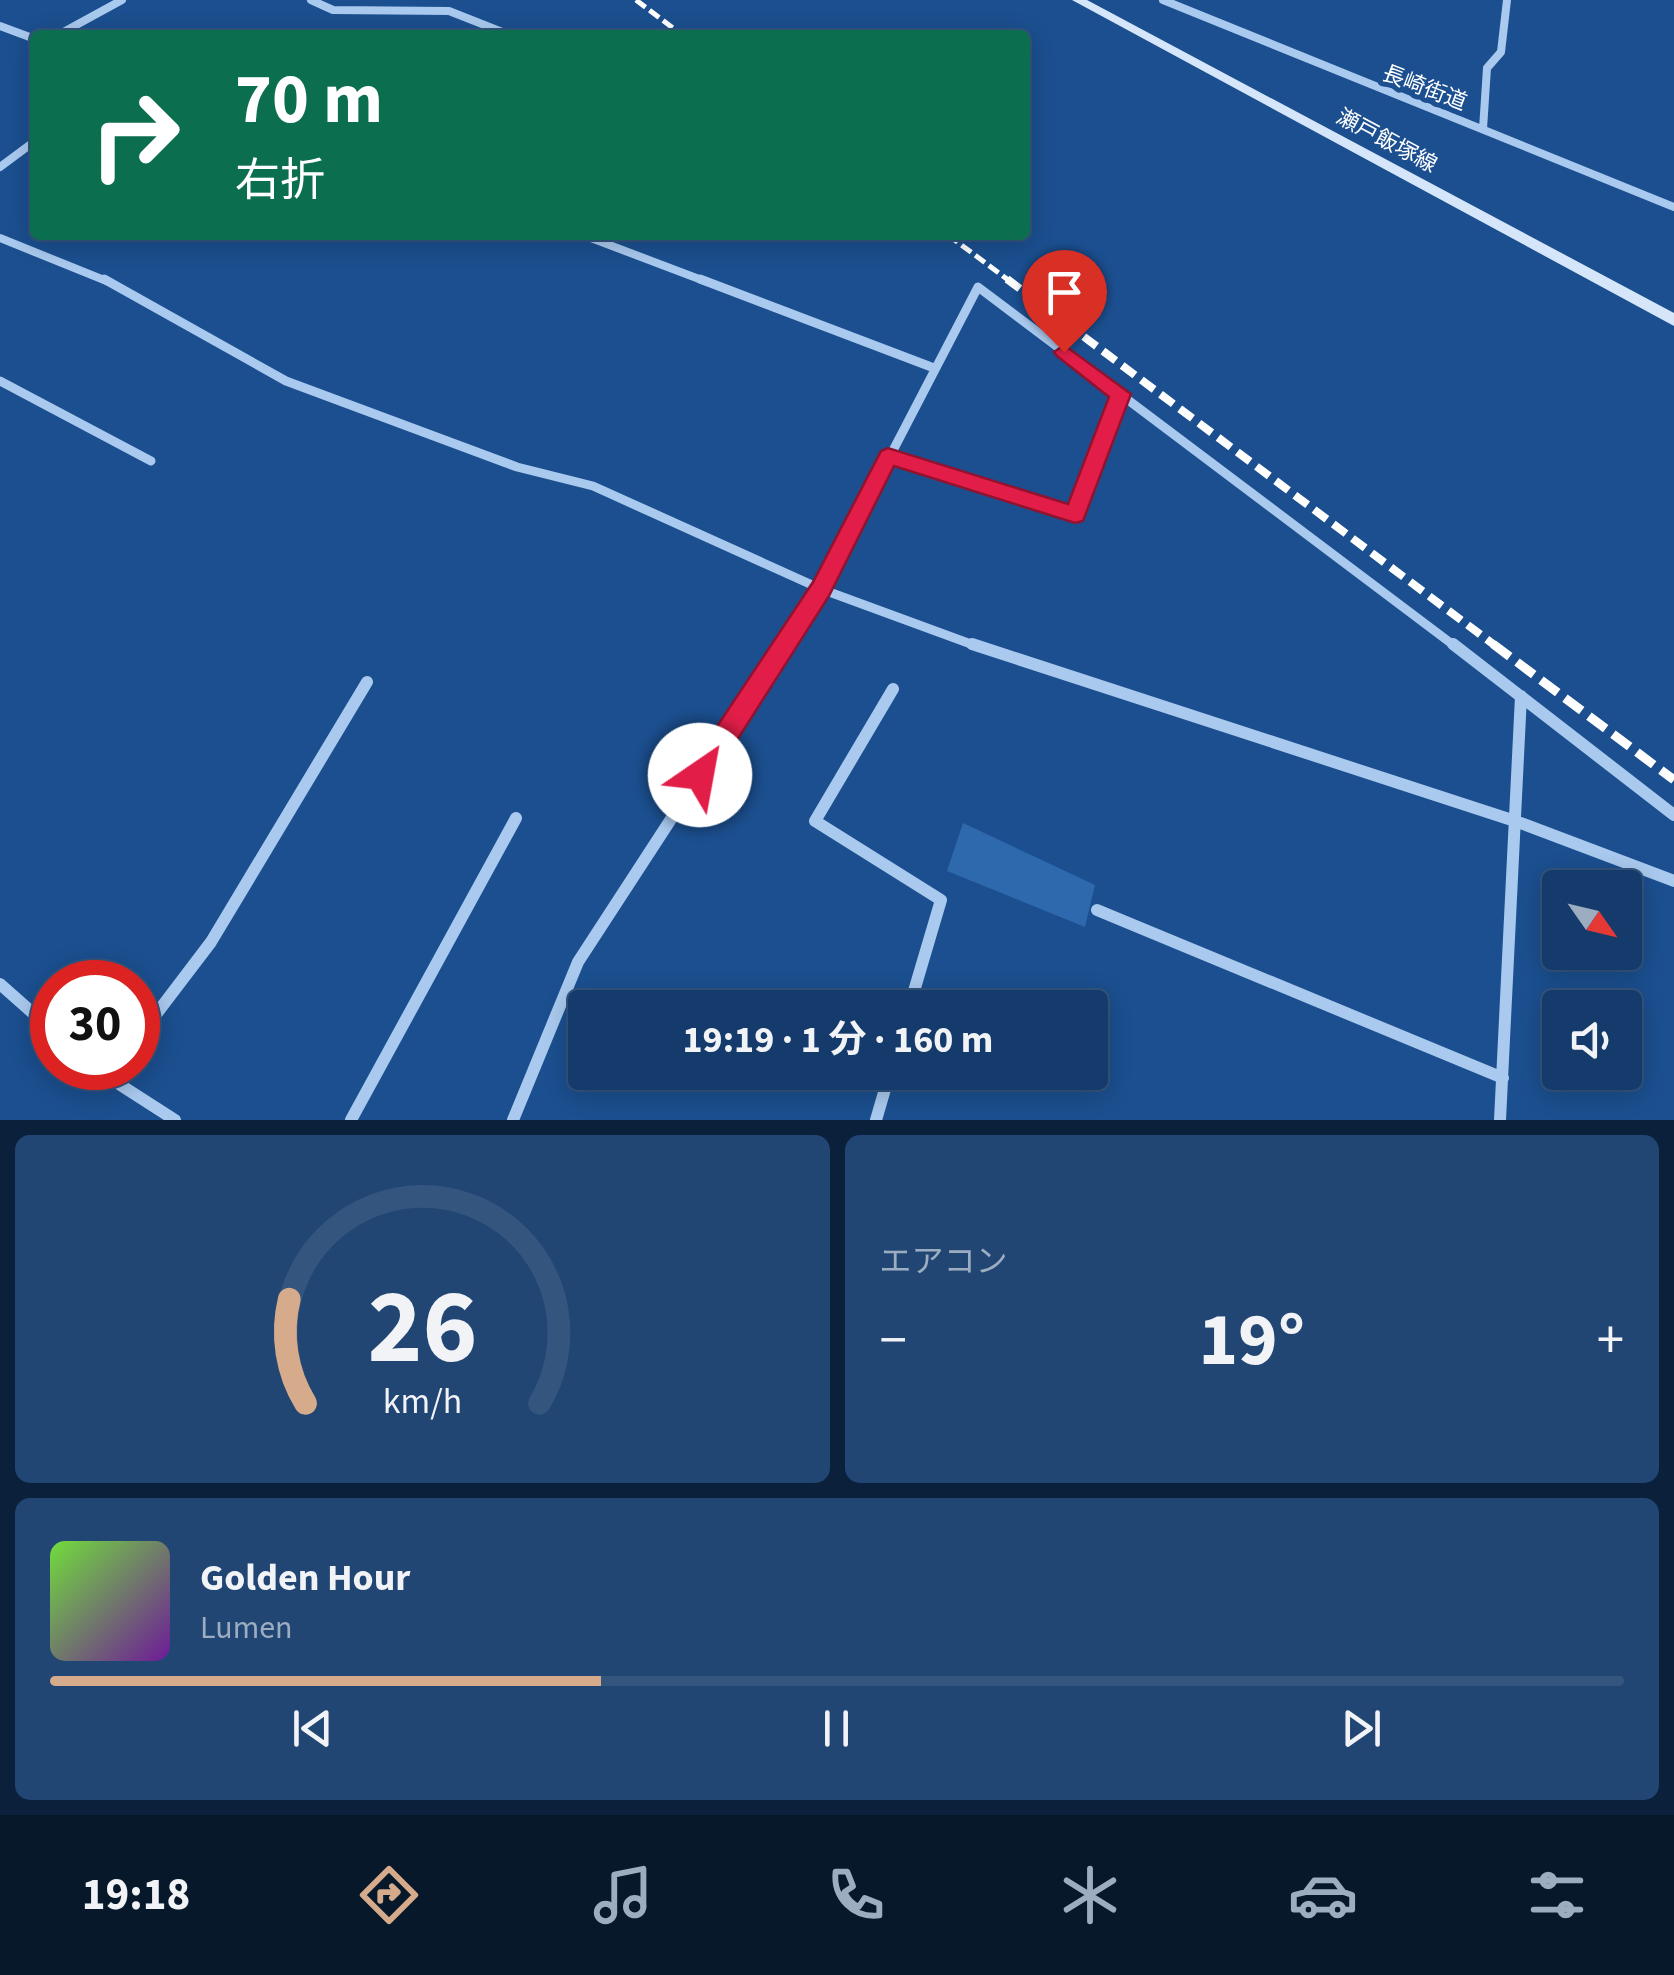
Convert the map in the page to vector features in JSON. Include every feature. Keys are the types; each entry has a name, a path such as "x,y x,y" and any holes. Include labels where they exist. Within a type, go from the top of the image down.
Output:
{"main road":[{"name":"瀬戸飯塚線","path":"1078,0 1674,320"}],"street":[{"path":"67,30 122,0"},
{"path":"311,0 346,12 449,11 497,30"},
{"path":"397,9 399,0"},
{"name":"長崎街道","path":"1162,0 1674,207"},
{"path":"1483,128 1488,68 1502,52 1507,0"},
{"path":"0,26 30,37"},
{"path":"0,167 30,144"},
{"path":"0,238 96,276 286,381 517,467 594,486 821,589 1016,660 1518,822 1674,881"},
{"path":"596,240 934,368"},
{"path":"513,1120 578,962 821,589 978,287 1522,696 1674,816"},
{"path":"0,380 151,461"},
{"path":"888,456 1075,514 1120,394"},
{"path":"160,1009 211,942 366,682"},
{"path":"893,689 815,821 941,900 914,990"},
{"path":"1500,1120 1522,696"},
{"path":"351,1120 516,818"},
{"path":"1097,910 1503,1078"},
{"path":"0,984 30,1011"},
{"path":"134,1090 175,1120"},
{"path":"876,1120 885,1090"}],"shaded area":[{"path":"963,823 1095,885 1085,927 947,871"}],"railway":[{"path":"636,0 675,30"},
{"path":"955,240 1010,281"},
{"path":"1010,281 1497,647"},
{"path":"1493,644 1674,780"}],"route":[{"path":"700,775 821,589 888,456 1075,514 1120,394 1064,352"}]}
